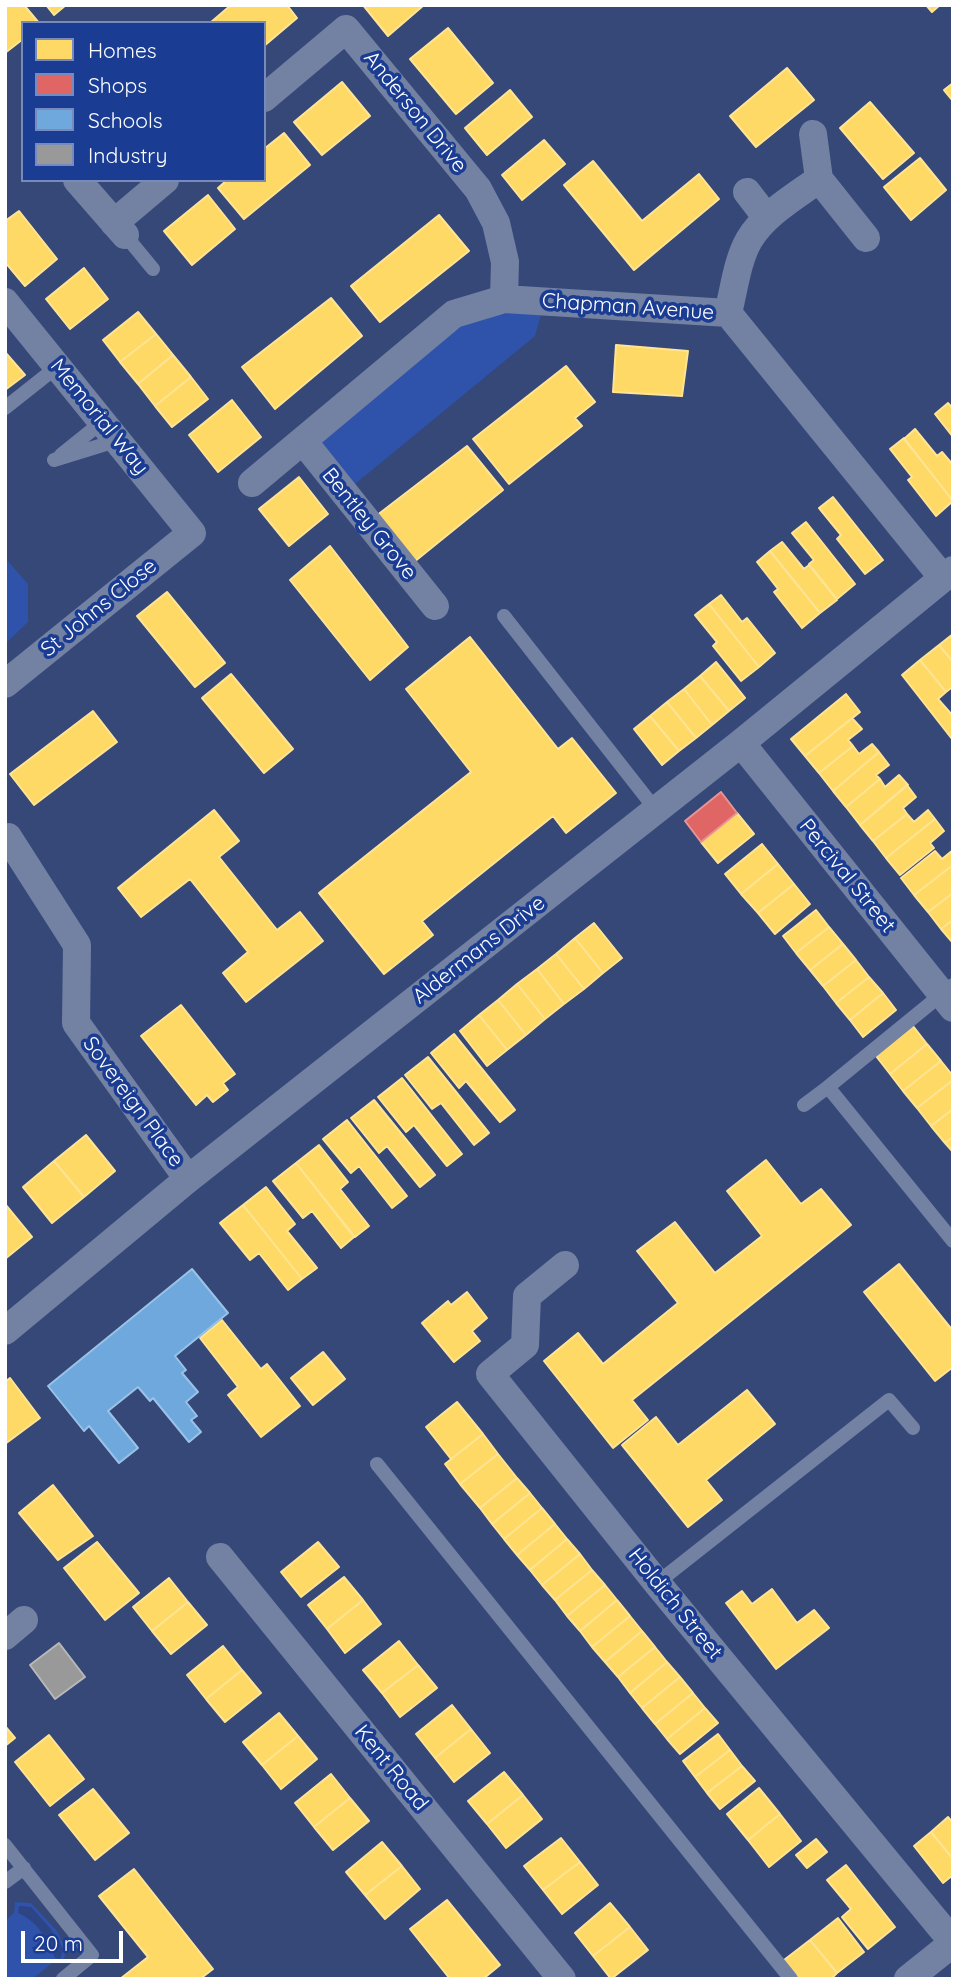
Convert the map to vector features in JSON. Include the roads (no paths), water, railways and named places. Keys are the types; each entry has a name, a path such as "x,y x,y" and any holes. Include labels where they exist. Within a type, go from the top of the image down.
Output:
{"street":[{"name":"Anderson Drive","path":"266,95 346,29 478,188 496,223 505,262 504,299"},
{"path":"813,134 819,179 866,238"},
{"path":"728,313 750,239 767,218 819,179"},
{"path":"79,182 119,229 163,182"},
{"path":"747,192 767,218"},
{"name":"Chapman Avenue","path":"252,483 454,314 504,299 728,313 948,574"},
{"name":"Memorial Way","path":"5,302 192,533"},
{"name":"Bentley Grove","path":"303,441 435,606"},
{"name":"St Johns Close","path":"5,684 192,533"},
{"name":"Aldermans Drive","path":"5,1331 188,1179 741,743 948,574"},
{"name":"Percival Street","path":"741,743 949,996"},
{"name":"Sovereign Place","path":"8,836 77,945 76,1023 188,1179"},
{"name":"Holdich Street","path":"565,1265 527,1296 525,1345 490,1374 657,1583 953,1943"},
{"name":"Kent Road","path":"220,1557 562,1979"},
{"path":"908,1979 953,1943"}],"lane":[{"path":"119,229 153,269"},
{"path":"5,408 58,366"},
{"path":"504,616 656,810"},
{"path":"804,1105 949,996"},
{"path":"828,1087 953,1241"},
{"path":"657,1583 889,1400 913,1428"},
{"path":"377,1464 791,1979"},
{"path":"5,1845 92,1955 63,1979"},
{"path":"5,1882 24,1868"}]}
